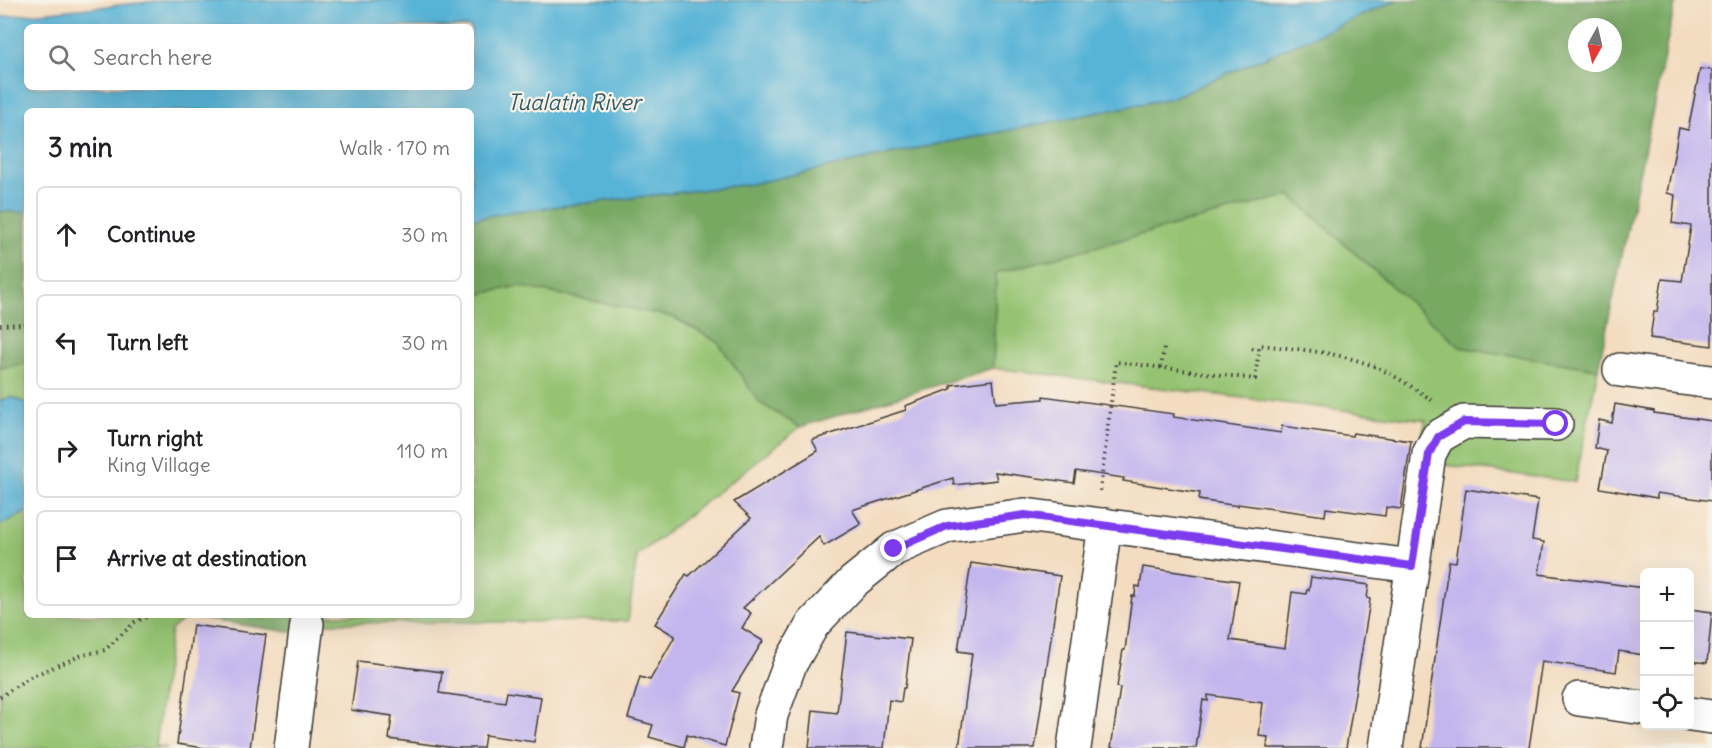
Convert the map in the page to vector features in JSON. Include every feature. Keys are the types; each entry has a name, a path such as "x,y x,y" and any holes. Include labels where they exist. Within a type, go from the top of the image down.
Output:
{"street":[{"path":"1620,370 1712,382"},
{"path":"1386,748 1429,454 1438,437 1464,422 1556,424"},
{"path":"766,748 771,715 790,664 813,624 853,582 894,549 947,526 1025,515 1412,566"},
{"path":"1074,748 1100,525"},
{"path":"291,748 307,624"},
{"path":"1579,699 1640,707"},
{"path":"1694,715 1712,717"}],"path":[{"path":"0,325 24,324"},
{"path":"1100,525 1116,362 1255,379 1260,345 1338,355 1363,362 1406,383 1464,422"},
{"path":"1161,368 1164,348"},
{"path":"1249,348 1259,349"},
{"path":"0,697 28,678 80,656 105,650 135,622 144,618"}],"green space":[{"path":"1397,0 1676,0 1598,369 1460,347 1290,195 996,273 993,368 800,427 760,403 718,342 673,317 518,286 474,295 474,218 509,212 751,184 903,151 1171,98"},
{"path":"1290,195 1460,347 1598,369 1575,482 1416,461 1426,420 993,368 996,273"},
{"path":"0,211 24,212 24,364 0,368"},
{"path":"518,286 673,317 718,342 760,403 800,427 637,556 628,621 315,623 316,618 474,618 474,295"},
{"path":"24,364 24,403 12,397 0,400 0,368"},
{"path":"24,513 24,618 185,618 171,630 155,746 168,748 0,748 0,525"},
{"path":"195,618 312,618 291,632"}],"water":[{"name":"Tualatin River","path":"168,0 1397,0 1171,98 903,151 751,184 509,212 474,218 474,108 24,108 24,212 0,211 0,17"},
{"path":"12,397 24,403 24,513 0,525 0,400"}],"building":[{"path":"1700,69 1712,70 1712,346 1650,338 1662,279 1682,281 1691,226 1672,223 1675,195 1667,193 1679,128 1688,130"},
{"path":"993,380 996,403 1043,399 1043,396 1174,414 1173,417 1281,433 1282,426 1352,436 1353,433 1411,441 1401,509 1386,507 1385,516 1326,508 1325,516 1238,504 1238,506 1199,500 1200,493 1076,471 1074,483 995,472 997,480 954,485 953,478 852,510 861,524 824,546 819,537 743,608 751,613 742,628 763,641 732,691 739,693 725,746 687,735 684,747 649,737 653,725 628,718 640,677 650,680 675,636 655,624 686,574 689,576 751,518 734,502 818,451 812,440 906,410 905,406 951,389 951,385"},
{"path":"1615,404 1654,411 1654,413 1712,421 1712,501 1657,493 1657,498 1600,488 1607,451 1595,448 1599,420 1612,423"},
{"path":"1466,489 1538,500 1532,540 1544,542 1539,574 1640,587 1640,654 1619,651 1616,672 1542,661 1529,748 1422,748 1449,561 1456,562"},
{"path":"971,563 1060,576 1035,748 959,748 972,653 958,651"},
{"path":"1143,567 1239,581 1230,640 1285,648 1292,592 1306,594 1311,577 1369,585 1367,598 1370,599 1369,607 1346,748 1267,748 1268,737 1259,736 1263,703 1208,695 1208,701 1203,700 1196,748 1111,748 1120,688 1117,687 1123,650 1125,650 1132,596 1135,596 1136,586 1140,587"},
{"path":"1694,610 1712,612 1707,663 1694,662"},
{"path":"193,625 266,635 250,748 205,748 177,744"},
{"path":"847,632 911,639 901,702 889,700 884,748 809,748 813,710 837,713"},
{"path":"358,661 442,672 439,693 505,702 507,692 541,697 534,742 485,735 483,748 455,748 389,739 392,716 351,710"}],"route":[{"path":"894,549 947,526 1025,515 1412,566 1429,454 1438,437 1464,422 1556,424"}]}
